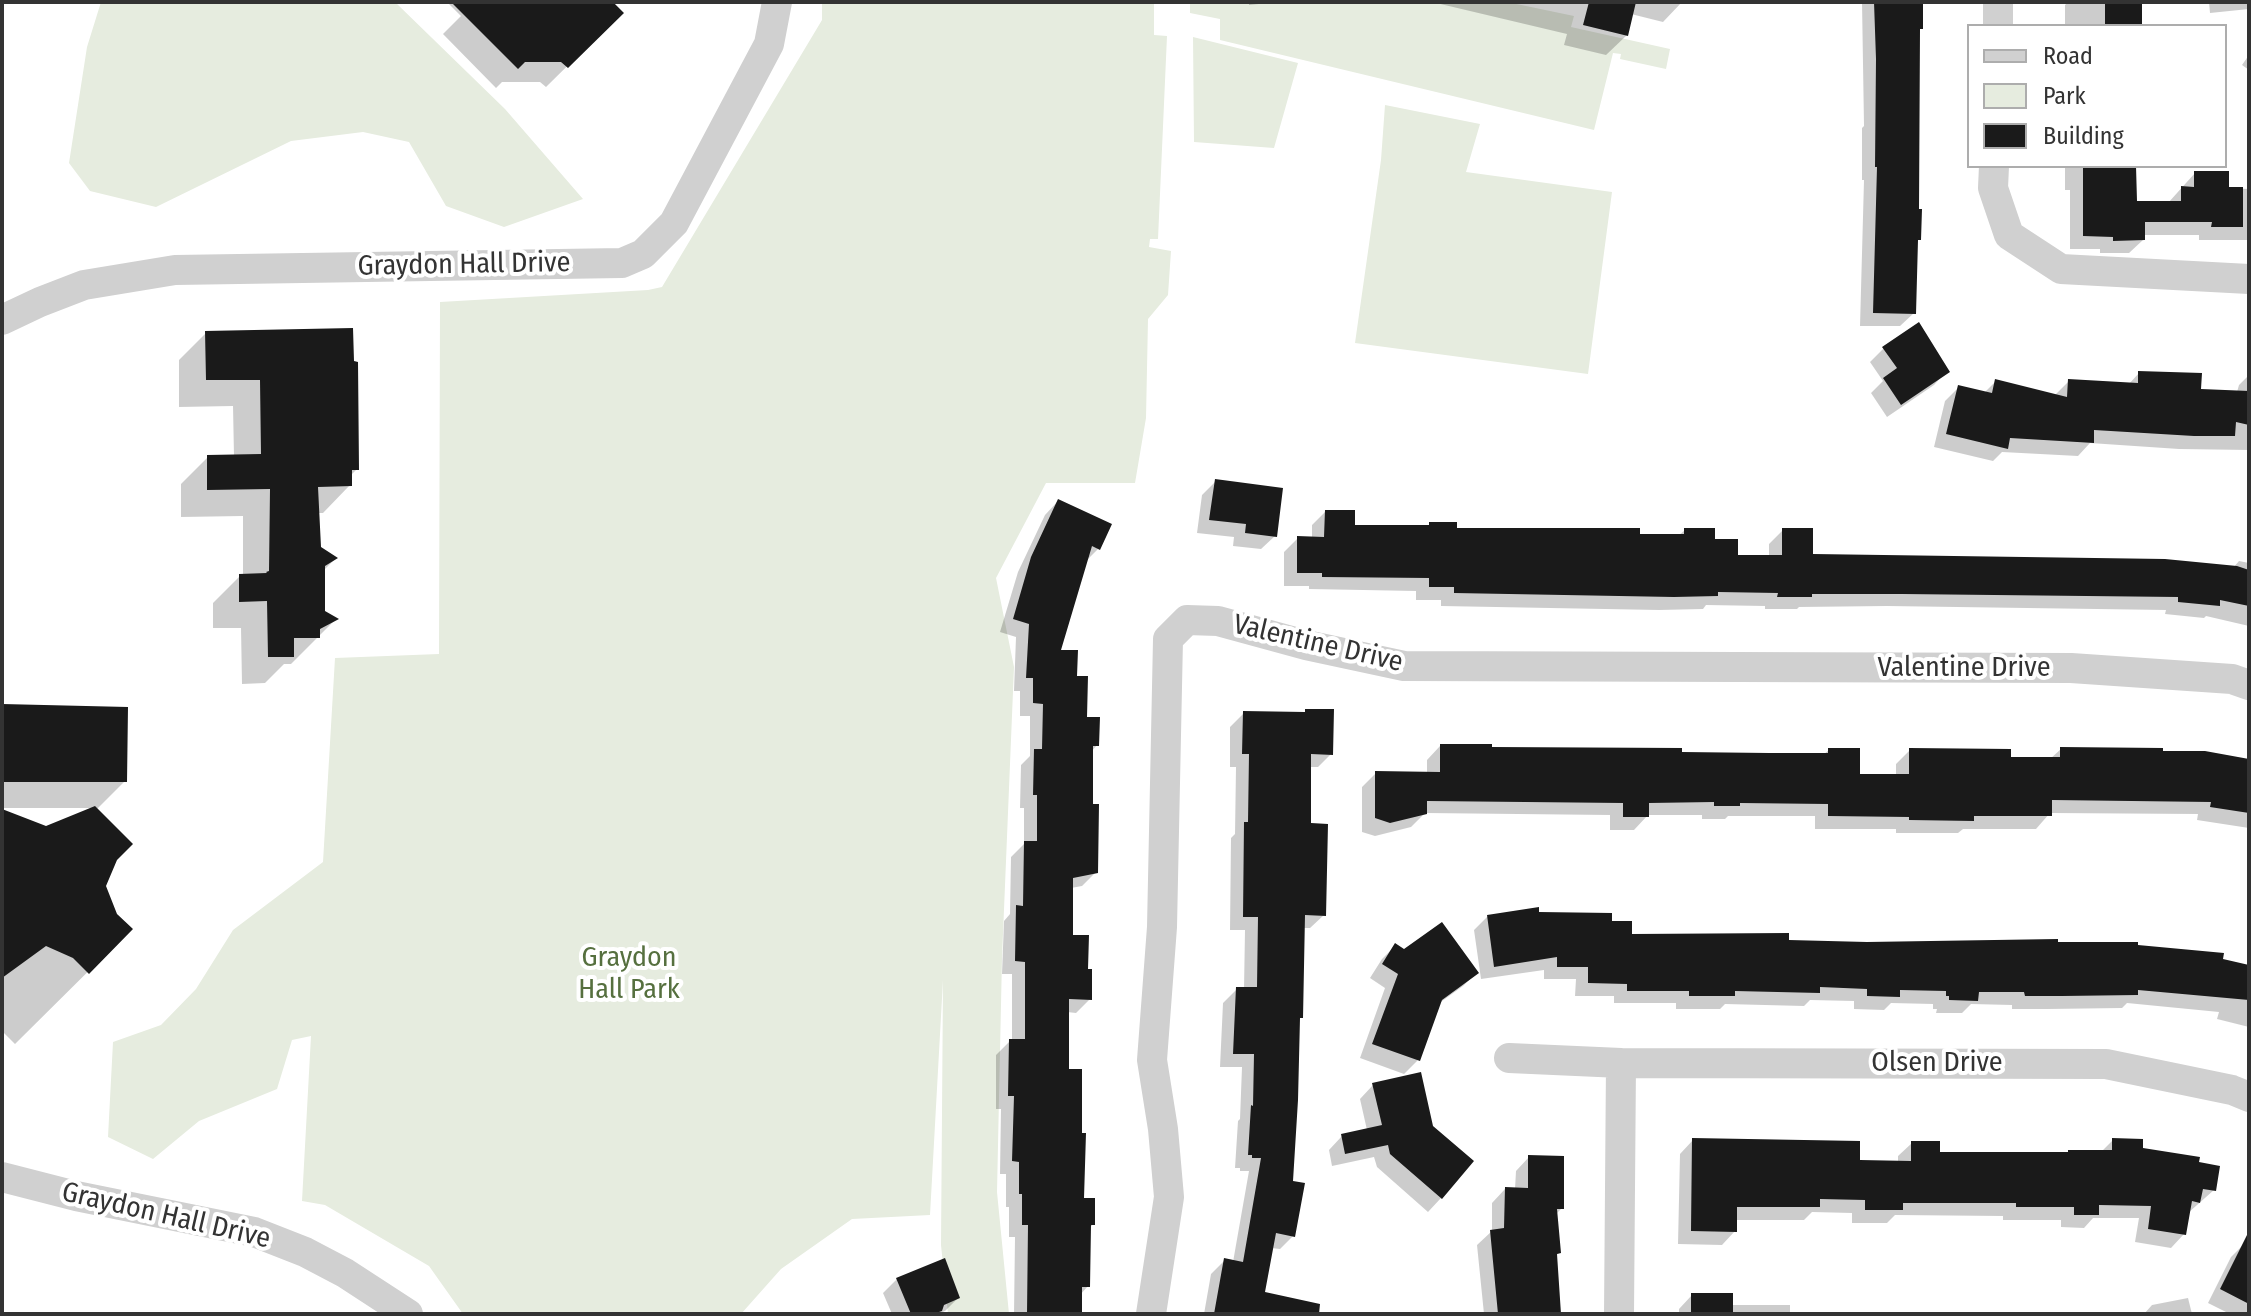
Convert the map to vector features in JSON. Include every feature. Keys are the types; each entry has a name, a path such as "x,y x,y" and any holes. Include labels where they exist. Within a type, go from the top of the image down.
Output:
{"street":[{"name":"Graydon Hall Drive","path":"2,320 84,285 175,270 622,263 643,254 674,223 769,44 777,2"},
{"path":"1998,2 1998,24"},
{"path":"1994,168 1993,188 2009,235 2061,269 2249,279"},
{"name":"Valentine Drive","path":"1151,1314 1169,1197 1163,1129 1152,1060 1162,927 1168,639 1187,620 1218,621 1306,645 1404,666 2071,668 2232,679 2249,685"},
{"name":"Olsen Drive","path":"1509,1058 1621,1063 2106,1064 2232,1090 2249,1097"},
{"path":"1619,1314 1621,1063"},
{"name":"Graydon Hall Drive","path":"2,1177 76,1196 254,1232 305,1252 345,1273 408,1314"}],"green space":[{"path":"101,2 395,2 505,109 583,199 504,227 446,206 409,142 363,132 291,141 156,207 90,191 69,163 87,47"},
{"name":"Graydon Hall Park","path":"822,2 1154,2 1154,35 1167,36 1158,239 1150,239 1149,247 1171,251 1168,295 1148,319 1146,418 1135,483 1046,483 996,578 1014,667 1002,958 997,1192 1009,1314 948,1314 941,1245 943,980 930,1215 852,1219 781,1269 741,1314 463,1314 429,1266 325,1205 302,1201 311,1036 292,1040 277,1089 199,1121 153,1159 108,1137 113,1042 161,1025 196,989 233,930 323,862 335,658 439,654 440,302 662,287 822,20"},
{"path":"1190,2 1507,2 1574,16 1571,27 1670,49 1666,69 1620,59 1621,54 1613,53 1594,130 1220,40 1220,19 1190,13"},
{"path":"1193,37 1298,63 1274,148 1194,142"},
{"path":"1385,105 1480,124 1466,172 1612,192 1588,374 1355,343 1381,160"}],"building":[{"path":"451,2 613,2 624,13 568,68 561,62 525,62 518,69"},
{"path":"1589,2 1636,2 1628,36 1583,25"},
{"path":"1874,2 1923,2 1923,29 1920,29 1919,209 1922,209 1916,314 1873,313 1877,167"},
{"path":"2105,2 2142,2 2142,24 2105,24"},
{"path":"2083,168 2136,168 2137,201 2181,201 2181,186 2194,187 2194,171 2229,171 2229,187 2243,187 2243,227 2211,227 2212,222 2145,222 2145,240 2113,241 2113,237 2083,236"},
{"path":"1919,322 1950,372 1901,405 1883,378 1897,368 1882,347"},
{"path":"353,328 354,361 358,362 359,470 352,470 352,486 318,487 321,547 338,558 325,566 325,611 339,619 320,629 320,638 294,638 294,657 268,657 267,601 239,602 239,574 269,571 270,489 207,490 207,455 261,454 260,380 206,380 205,331"},
{"path":"2138,371 2202,373 2201,389 2249,391 2249,425 2236,422 2235,436 2094,430 2094,443 2010,438 2008,449 1946,434 1958,385 1992,393 1995,379 2067,397 2068,379 2138,383"},
{"path":"1215,479 1283,488 1277,537 1245,533 1246,524 1209,520"},
{"path":"1058,499 1112,524 1100,550 1092,546 1061,650 1078,650 1077,676 1088,676 1087,717 1100,717 1099,746 1093,746 1093,804 1099,804 1098,873 1073,878 1073,935 1089,935 1088,969 1092,969 1092,1000 1069,999 1069,1069 1082,1069 1082,1133 1086,1133 1084,1198 1095,1198 1095,1225 1091,1225 1090,1287 1082,1287 1082,1314 1027,1314 1028,1225 1022,1225 1019,1162 1012,1161 1014,1096 1008,1096 1009,1039 1025,1039 1025,962 1015,961 1016,905 1023,906 1024,841 1037,841 1037,795 1033,795 1034,749 1042,749 1043,704 1033,703 1033,678 1026,678 1029,624 1013,619 1031,557"},
{"path":"1325,510 1355,510 1355,525 1457,522 1457,528 1640,528 1640,534 1684,534 1684,528 1715,528 1715,539 1738,539 1738,555 1782,555 1782,528 1813,528 1813,554 2165,559 2237,566 2249,570 2249,606 2220,600 2220,606 2178,602 2178,597 1812,594 1812,597 1777,597 1778,593 1718,592 1718,596 1674,597 1454,593 1454,587 1429,587 1429,578 1322,577 1322,573 1297,573 1297,536 1324,537"},
{"path":"2,704 128,707 127,782 2,782"},
{"path":"1305,709 1334,709 1333,755 1311,754 1311,823 1328,824 1326,916 1305,915 1303,1018 1300,1018 1293,1181 1305,1183 1295,1237 1276,1233 1265,1292 1320,1304 1319,1314 1214,1314 1224,1258 1243,1262 1261,1158 1248,1155 1254,1054 1233,1054 1236,987 1257,987 1258,917 1243,917 1244,822 1248,822 1249,754 1242,754 1243,711 1305,712"},
{"path":"1440,744 1682,748 1682,752 1769,753 1828,753 1828,748 1860,748 1860,774 1909,774 1909,748 2011,749 2011,757 2060,757 2060,747 2205,751 2249,759 2249,813 2210,807 2211,802 2052,800 2052,816 1974,816 1974,821 1909,820 1909,817 1828,816 1828,804 1740,803 1740,806 1714,806 1714,802 1649,803 1649,817 1623,817 1623,803 1427,801 1427,814 1390,823 1375,818 1375,771 1440,772"},
{"path":"95,806 133,844 117,860 106,886 117,914 133,929 89,974 73,958 46,946 2,978 2,809 46,826"},
{"path":"1539,907 1539,912 1612,913 1612,921 1632,921 1632,934 1789,933 1789,940 1867,942 2058,939 2058,942 2138,942 2138,945 2224,953 2223,959 2249,965 2249,1000 2138,990 2138,995 2062,996 1979,992 1978,1001 1949,1000 1946,991 1900,990 1900,997 1867,996 1867,989 1820,987 1820,993 1735,991 1735,996 1689,996 1689,991 1627,991 1627,984 1588,983 1588,967 1557,967 1557,957 1494,967 1487,915"},
{"path":"1442,922 1479,973 1442,1000 1420,1061 1372,1044 1398,974 1382,964 1395,943 1404,949"},
{"path":"1421,1072 1433,1126 1474,1161 1442,1199 1390,1154 1388,1145 1345,1154 1341,1134 1382,1125 1372,1083"},
{"path":"1692,1138 1860,1141 1860,1160 1911,1161 1911,1141 1940,1141 1940,1152 2068,1152 2112,1150 2112,1138 2143,1139 2143,1148 2200,1157 2199,1162 2220,1166 2216,1191 2203,1189 2200,1203 2192,1201 2186,1235 2148,1229 2151,1206 2099,1205 2099,1215 2074,1215 2074,1207 2016,1207 2016,1203 1903,1203 1903,1210 1865,1210 1865,1200 1820,1199 1820,1207 1737,1207 1737,1232 1691,1231"},
{"path":"1528,1155 1564,1156 1564,1209 1557,1209 1561,1314 1498,1314 1490,1230 1504,1228 1505,1187 1528,1188"},
{"path":"2249,1231 2249,1304 2220,1289"},
{"path":"945,1258 960,1298 933,1314 911,1314 896,1278"},
{"path":"1691,1293 1733,1293 1733,1314 1691,1314"}]}
